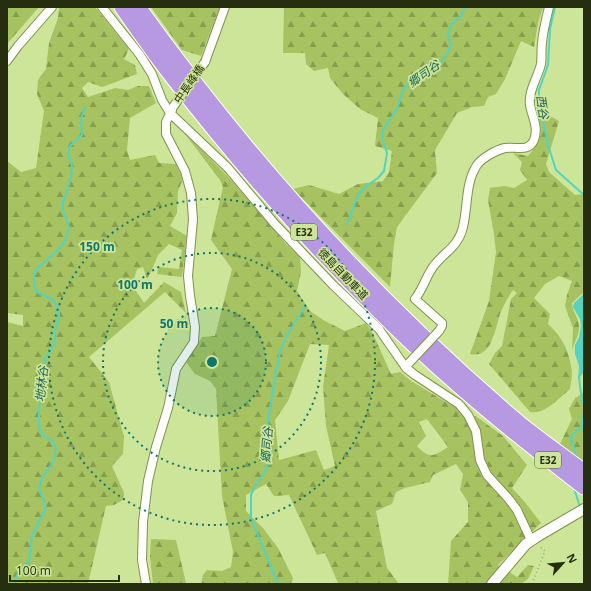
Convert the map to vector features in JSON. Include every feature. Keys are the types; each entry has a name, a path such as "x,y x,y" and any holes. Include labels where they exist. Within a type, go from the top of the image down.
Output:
{"highway":[{"name":"徳島自動車道","path":"122,7 171,75 235,155 317,247 393,325 436,366 516,428 584,472"},
{"name":"徳島自動車道","path":"138,7 179,65 248,149 351,266 516,428 584,488"}],"street":[{"path":"7,61 52,7"},
{"path":"102,7 140,55 152,74 162,100 228,168 274,223 333,285 379,329 408,365 459,404 468,415 476,431 480,460 487,475 517,510 534,538"},
{"name":"中長峰橋","path":"172,110 205,62 226,7"},
{"path":"408,365 442,326 442,323 415,299 432,268 459,239 463,228 473,171 481,160 502,149 522,149 528,147 533,142 536,133 536,123 530,104 530,97 541,63 542,42 549,7"},
{"path":"146,584 142,560 143,522 148,481 156,446 168,408 176,369 194,342 195,327 188,276 193,219 191,193 185,170 166,134 166,122 172,110"},
{"path":"492,584 515,556 534,538 584,509"}],"path":[{"path":"532,584 545,551 534,538"}],"green space":[{"path":"7,7 39,7 7,44"},
{"path":"59,7 95,7 129,49 124,59 135,65 137,74 102,87 88,82 82,88 88,97 115,88 128,90 138,86 149,86 156,103 130,118 127,150 130,160 155,155 159,163 176,164 183,179 178,191 177,213 170,226 187,236 182,277 157,274 158,267 179,269 182,250 169,244 158,255 147,279 143,267 137,269 132,285 144,303 164,282 181,292 186,313 165,292 89,357 109,382 124,437 123,454 112,466 124,493 123,500 114,505 106,506 88,584 7,584 7,322 23,326 23,315 7,313 7,161 21,172 36,168 44,111 37,94 38,80 46,69 49,43 58,18"},
{"path":"151,7 220,7 201,56 182,50"},
{"path":"284,7 543,7 538,23 534,47 521,41 505,79 496,94 488,97 484,106 472,107 457,113 435,150 437,173 397,227 390,287 293,189 309,185 339,194 358,184 383,181 389,172 392,151 375,146 378,118 360,109 343,94 330,78 328,68 314,71 306,64 305,53 283,53"},
{"path":"537,109 559,121 546,164 549,172 575,195 584,194 584,292 572,303 579,325 579,331 572,350 573,328 565,306 572,281 559,276 545,284 534,298 550,314 548,324 557,333 568,354 572,378 570,389 552,405 541,411 530,412 489,364 495,353 502,346 511,299 517,293 513,290 501,311 494,335 488,347 483,352 470,354 489,301 496,252 488,200 490,188 504,186 514,188 527,180 520,170 522,162 513,153 528,156 537,144 541,134 541,129"},
{"path":"182,130 232,181 286,244 300,257 301,272 297,291 310,311 325,321 345,331 366,323 373,334 391,374 400,372 411,381 449,404 477,417 503,436 527,465 512,488 541,523 498,565 517,577 528,565 534,566 528,579 521,584 448,584 451,541 468,522 468,502 460,490 463,474 456,464 433,475 430,482 405,488 396,492 392,504 376,511 387,568 399,584 338,583 325,553 317,555 289,495 274,496 266,484 246,495 246,511 263,528 278,548 293,578 291,584 201,584 203,575 207,570 222,571 231,567 233,552 222,496 216,389 210,381 195,374 186,362 202,337 215,336 232,269 211,240 223,187 220,180","holes":["310,344 329,345 323,387 326,426 335,466 324,470 316,450 279,460 275,420 288,401","427,419 448,447 439,453 432,455 425,453 417,446 426,436 419,422"]},
{"path":"584,393 584,463 560,444 572,419 569,409 575,398"},
{"path":"151,539 176,540 186,583 201,584 153,584 150,557"}],"water":[{"path":"584,294 584,372 578,380 579,366 575,354 575,345 579,337 581,326 580,319 573,307 574,303"}],"waterway":[{"name":"郷司谷","path":"347,224 358,195 384,171 387,153 382,139 383,130 397,109 403,90 413,79 435,68 442,61 451,45 448,34 451,25 461,16 465,7"},
{"name":"西谷","path":"555,7 550,29 548,65 539,90 539,101 548,145 556,170 584,195"},
{"name":"地林谷","path":"15,584 14,581 18,574 29,561 32,536 46,508 39,488 42,478 55,457 56,448 52,441 44,436 39,428 39,407 44,378 45,359 55,344 55,330 59,319 59,311 53,300 37,292 34,285 34,274 36,270 64,243 68,233 69,227 63,210 63,203 71,178 72,166 68,153 70,146 82,135 81,119 85,108"},
{"name":"郷司谷","path":"278,584 251,518 251,495 255,486 265,472 268,463 266,432 279,356 284,341 305,306"},
{"name":"西谷","path":"579,376 581,396 584,407"},
{"name":"西谷","path":"577,459 571,437 576,431 582,428 584,411"},
{"name":"西谷","path":"574,488 580,507"},
{"name":"西谷","path":"582,513 584,518"}]}
